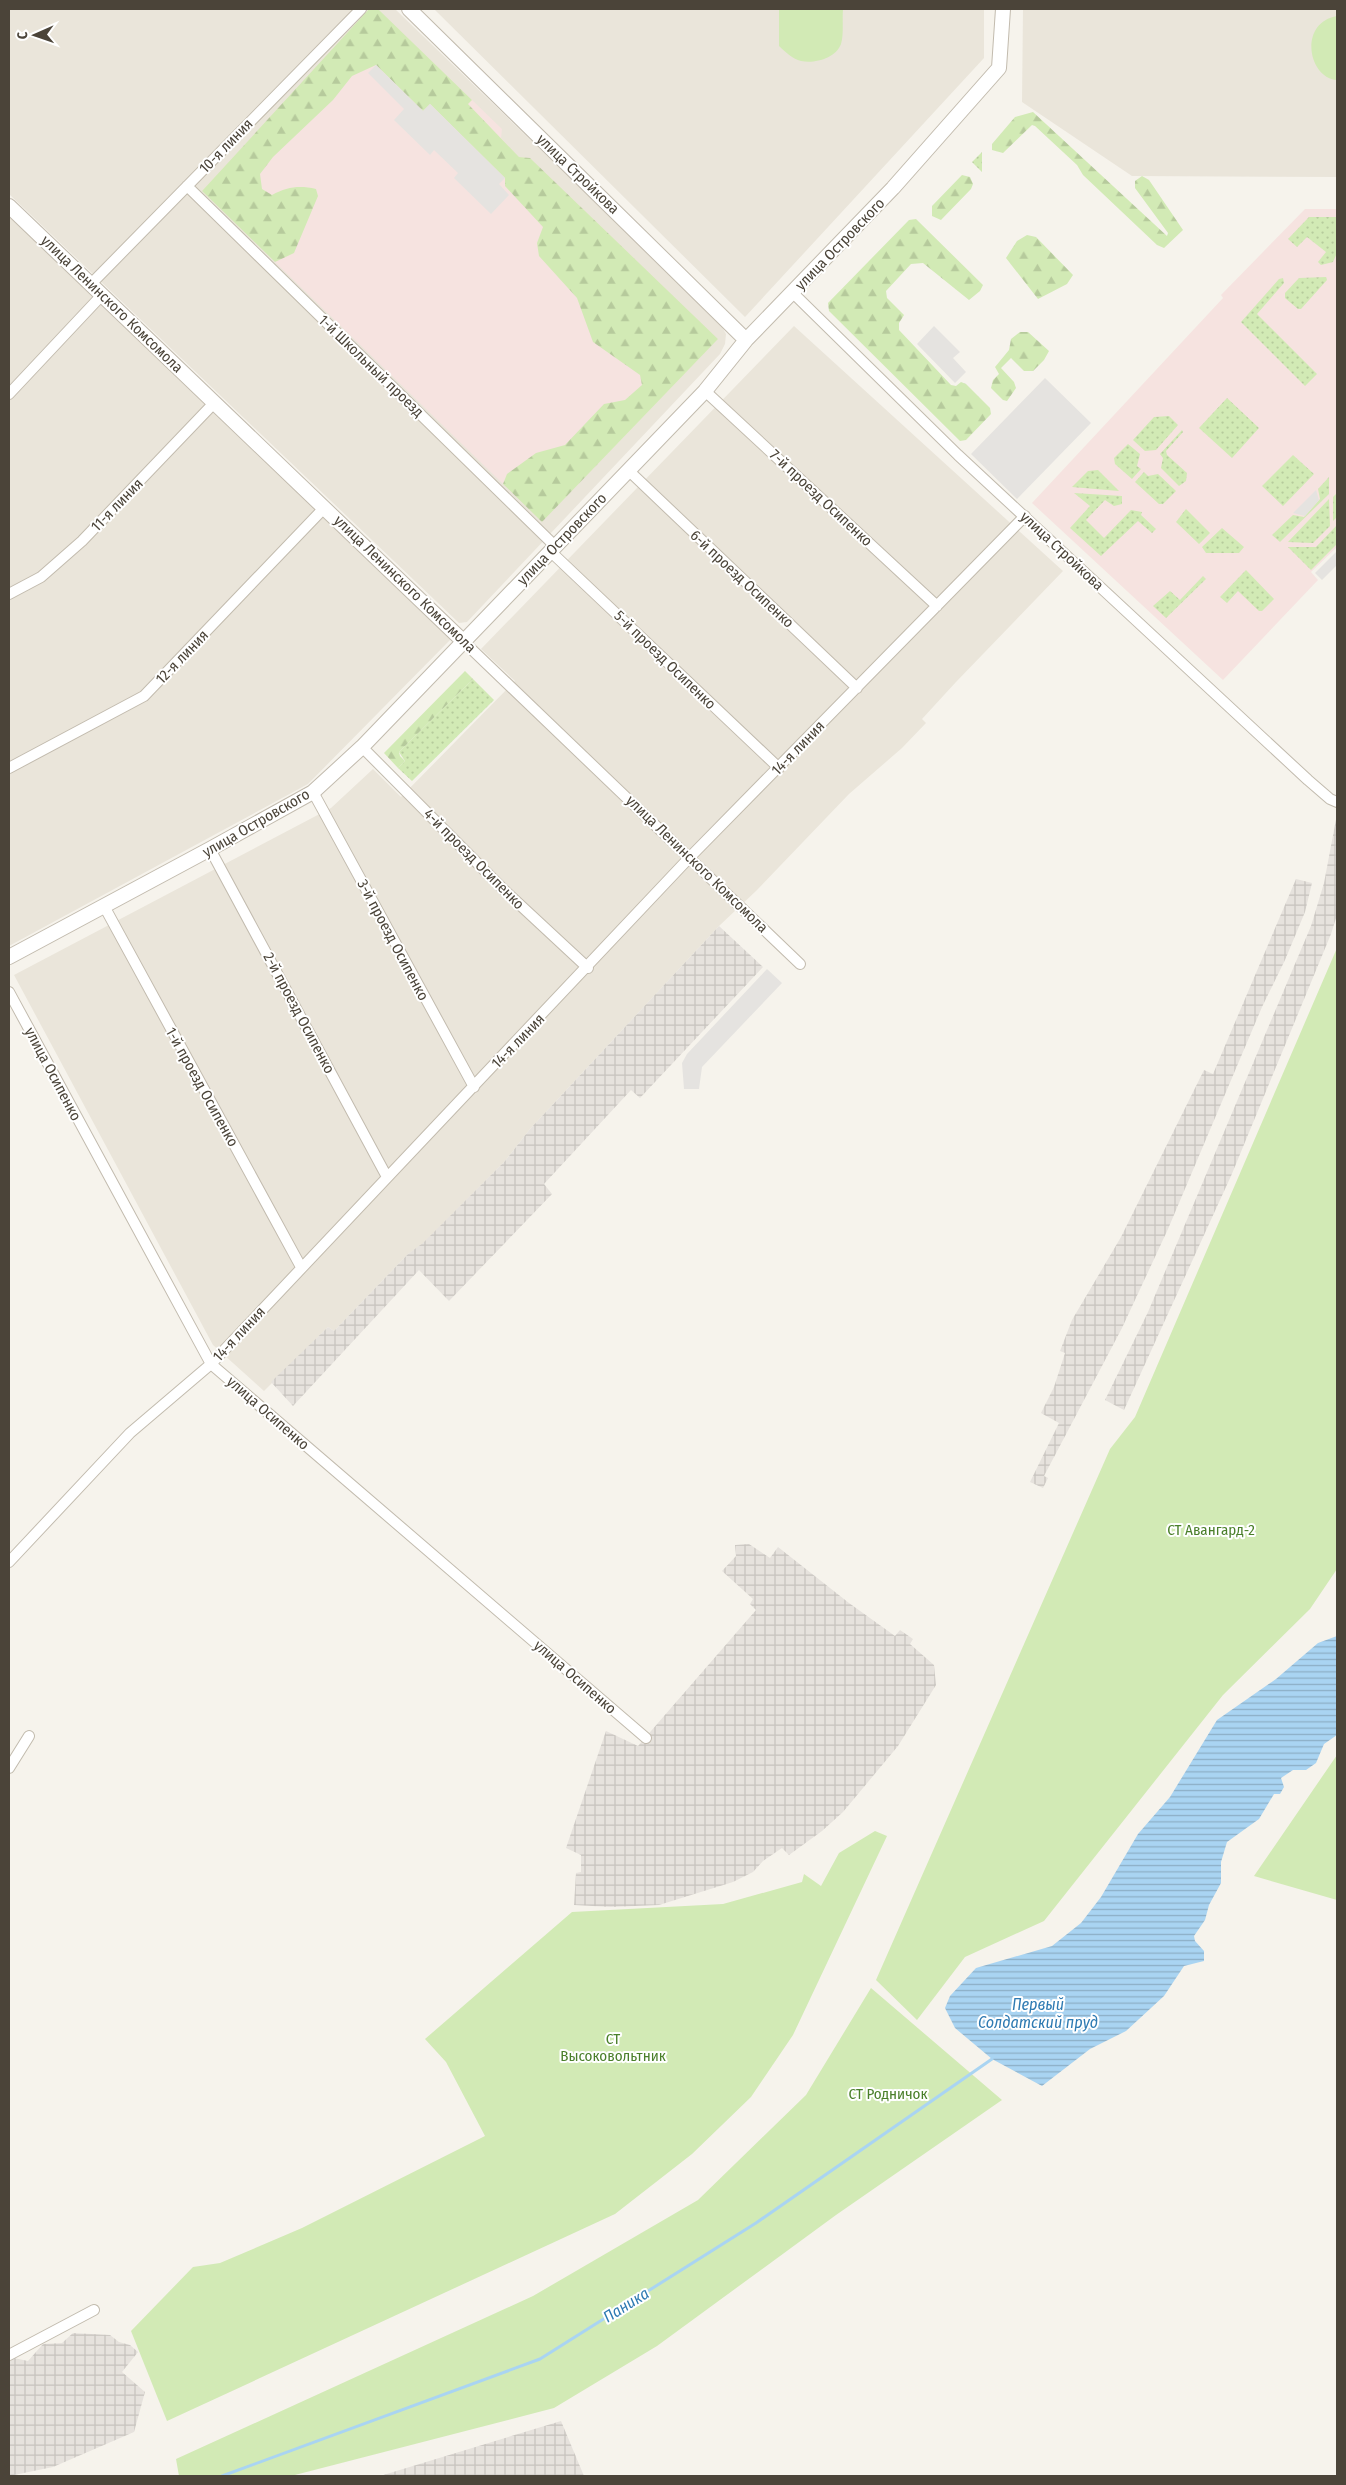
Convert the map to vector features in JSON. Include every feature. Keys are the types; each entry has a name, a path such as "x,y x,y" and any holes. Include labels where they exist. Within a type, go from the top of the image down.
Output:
{"street":[{"name":"10-я линия","path":"91,284 361,9"},
{"name":"улица Стройкова","path":"409,9 746,340"},
{"name":"улица Островского","path":"9,957 210,850 313,792 362,747 704,391 746,340 893,188 999,68 1003,9"},
{"name":"1-й Школьный проезд","path":"188,186 553,549"},
{"name":"улица Ленинского Комсомола","path":"11,212 91,284 215,402 800,964"},
{"name":"улица Стройкова","path":"793,293 958,455 1308,780 1330,799 1337,802"},
{"path":"9,394 102,295"},
{"name":"7-й проезд Осипенко","path":"704,391 937,606"},
{"name":"11-я линия","path":"9,594 41,577 82,541 215,402"},
{"name":"6-й проезд Осипенко","path":"628,470 857,688"},
{"name":"12-я линия","path":"9,768 144,696 325,508"},
{"name":"14-я линия","path":"9,1562 130,1433 211,1364 301,1267 588,968 690,857 1025,516"},
{"name":"5-й проезд Осипенко","path":"553,549 779,768"},
{"name":"4-й проезд Осипенко","path":"362,747 505,891 588,968"},
{"name":"3-й проезд Осипенко","path":"313,792 474,1087"},
{"name":"2-й проезд Осипенко","path":"210,850 387,1177"},
{"name":"1-й проезд Осипенко","path":"104,906 301,1267"},
{"name":"улица Осипенко","path":"9,992 211,1364 646,1738"},
{"path":"9,1768 29,1736"},
{"path":"9,2355 94,2310"}],"shaded area":[{"path":"9,9 395,9 719,322 726,334 725,344 720,354 467,622 459,623 9,194"},
{"path":"369,9 378,9 502,129 501,138 519,157 530,158 718,339 542,522 202,191"},
{"path":"434,9 984,9 984,58 745,317"},
{"path":"1023,9 1337,9 1337,177 1132,176 1022,102"},
{"path":"376,65 423,111 430,104 505,178 499,184 509,195 491,214 454,178 458,173 434,150 430,155 394,120 404,109 368,73"},
{"path":"1305,209 1337,209 1337,547 1311,572 1318,580 1223,680 1032,503 1223,298 1221,295"},
{"path":"9,216 451,639 308,784 9,946"},
{"path":"794,326 1063,571 922,719 926,723 902,748 849,794 756,891 719,926 530,1129 505,1161 423,1244 408,1254 334,1331 328,1327 264,1391 213,1345 14,975 331,808 373,769 401,797 515,681 481,649"},
{"path":"934,326 960,352 953,358 966,372 955,383 917,344"},
{"path":"1045,378 1091,423 1017,499 971,454"},
{"path":"1316,490 1319,500 1305,516 1293,513"},
{"path":"1337,551 1337,565 1322,580 1315,573"},
{"path":"1337,814 1337,915 1331,934 1231,1176 1124,1410 1105,1400 1148,1312 1311,926 1324,883"},
{"path":"1296,879 1312,883 1305,912 1285,960 1262,1007 1168,1229 1122,1328 1044,1476 1048,1478 1043,1488 1030,1482 1059,1423 1041,1413 1054,1387 1065,1353 1060,1351 1072,1320 1121,1237 1204,1070 1213,1074"},
{"path":"719,926 763,967 640,1098 631,1090 544,1184 552,1194 449,1301 419,1270 293,1406 271,1382 328,1327 334,1331 408,1254 423,1243 505,1161 530,1129"},
{"path":"767,969 782,983 702,1067 699,1089 684,1089 682,1063 687,1054"},
{"path":"749,1544 770,1558 778,1547 849,1603 895,1636 900,1630 913,1639 910,1644 934,1665 936,1685 898,1746 843,1812 822,1831 789,1855 782,1848 763,1861 753,1872 733,1882 659,1905 611,1907 574,1905 576,1873 581,1872 581,1855 566,1848 606,1731 638,1746 756,1610 750,1604 753,1599 722,1571 736,1556 735,1545"},
{"path":"73,2333 110,2335 119,2342 130,2345 138,2352 122,2372 145,2392 134,2432 53,2467 9,2476 9,2357 28,2361 43,2344 62,2343"},
{"path":"561,2421 584,2476 380,2476"}],"green space":[{"path":"369,9 378,9 472,100 468,104 519,157 530,158 718,339 542,522 503,484 507,474 536,453 565,445 604,404 625,400 642,385 640,375 593,342 577,298 539,256 537,243 543,227 505,186 505,178 430,104 423,111 376,65 352,76 333,100 273,157 260,174 262,189 272,195 283,190 304,187 316,189 318,196 294,253 275,262 202,191"},
{"path":"779,9 843,9 841,44 838,49 835,53 824,59 812,62 801,61 786,53 779,46"},
{"path":"1337,16 1337,80 1327,77 1319,70 1314,61 1312,39 1316,29 1325,21"},
{"path":"1033,112 1167,236 1168,233 1135,188 1135,181 1142,176 1149,180 1183,230 1164,248 1157,245 1083,175 1077,165 1035,126 1032,125 1003,153 992,150 992,144 1015,117"},
{"path":"982,152 982,172 972,162"},
{"path":"962,175 970,177 973,184 971,189 941,220 932,216 932,206"},
{"path":"1309,217 1336,217 1337,253 1333,262 1321,265 1318,262 1326,252 1307,237 1297,247 1288,239"},
{"path":"916,219 983,285 980,291 969,300 923,263 911,264 886,291 887,298 904,315 899,323 899,330 951,385 956,386 961,382 966,384 990,408 991,414 966,440 960,441 829,311 828,303 909,220"},
{"path":"1027,235 1036,237 1073,275 1067,284 1038,299 1006,258 1017,241"},
{"path":"1326,277 1327,280 1301,309 1298,309 1285,298 1285,293 1299,278"},
{"path":"1283,278 1284,283 1257,314 1317,374 1305,386 1241,322 1279,279"},
{"path":"1020,332 1028,332 1049,351 1044,360 1033,371 1024,371 1011,358 1001,368 1014,382 1016,388 1007,401 1003,400 991,388 993,380 999,374 995,367 1009,350 1011,339"},
{"path":"1227,398 1259,428 1232,458 1199,428"},
{"path":"1169,416 1178,425 1156,450 1145,451 1133,440 1154,417"},
{"path":"1182,430 1183,432 1166,451 1167,455 1187,473 1186,481 1179,486 1161,468 1163,458 1160,454"},
{"path":"1128,444 1140,454 1137,466 1141,469 1132,479 1115,464 1114,458"},
{"path":"1293,455 1314,474 1283,506 1262,486"},
{"path":"1098,470 1119,491 1072,487 1088,471"},
{"path":"1144,472 1148,476 1158,474 1176,491 1163,504 1159,504 1135,482"},
{"path":"1329,477 1329,494 1280,542 1272,535 1293,515 1304,517 1320,499 1318,489"},
{"path":"1074,493 1122,496 1122,504 1114,506 1105,500 1086,520 1104,538 1131,510 1142,512 1141,515 1156,529 1152,533 1138,521 1101,556 1070,528 1090,506"},
{"path":"1337,493 1337,517 1333,521 1333,497"},
{"path":"1329,499 1330,526 1313,543 1288,542"},
{"path":"1186,509 1210,533 1199,544 1176,522"},
{"path":"1337,525 1337,544 1311,570 1288,547 1316,547"},
{"path":"1222,528 1244,547 1239,553 1206,553 1202,547"},
{"path":"1246,570 1274,599 1262,611 1259,611 1238,591 1227,603 1220,597"},
{"path":"1203,576 1206,579 1166,618 1153,606 1170,591 1180,600"},
{"path":"465,671 473,679 399,752 405,761 398,768 384,753"},
{"path":"473,679 494,700 412,781 398,768 405,761 399,752"},
{"name":"СТ Авангард-2","path":"1337,948 1337,1569 1310,1609 1223,1695 1044,1921 965,1957 917,2020 876,1980 1110,1449 1135,1417"},
{"path":"1337,1755 1337,1900 1254,1876"},
{"name":"СТ Высоковольтник","path":"875,1831 887,1836 793,2035 751,2097 692,2154 615,2214 167,2421 131,2331 193,2267 220,2263 302,2228 485,2136 446,2062 425,2039 572,1912 723,1904 802,1882 804,1874 821,1886 839,1853"},
{"name":"СТ Родничок","path":"871,1988 1002,2100 836,2215 657,2346 554,2408 291,2476 179,2476 176,2459 533,2296 698,2200 806,2095"}],"water":[{"name":"Первый Солдатский пруд","path":"1337,1636 1337,1735 1324,1744 1316,1763 1306,1770 1293,1770 1281,1778 1284,1787 1280,1794 1274,1794 1259,1819 1227,1842 1221,1862 1221,1883 1209,1905 1205,1920 1194,1936 1195,1941 1204,1951 1204,1961 1184,1966 1164,1996 1126,2031 1090,2049 1042,2086 992,2059 955,2028 945,2008 950,1996 976,1968 1052,1946 1081,1923 1101,1897 1138,1834 1170,1797 1217,1720 1276,1679 1318,1643"}],"waterway":[{"name":"Паника","path":"222,2476 540,2359 756,2223 992,2059"}]}
